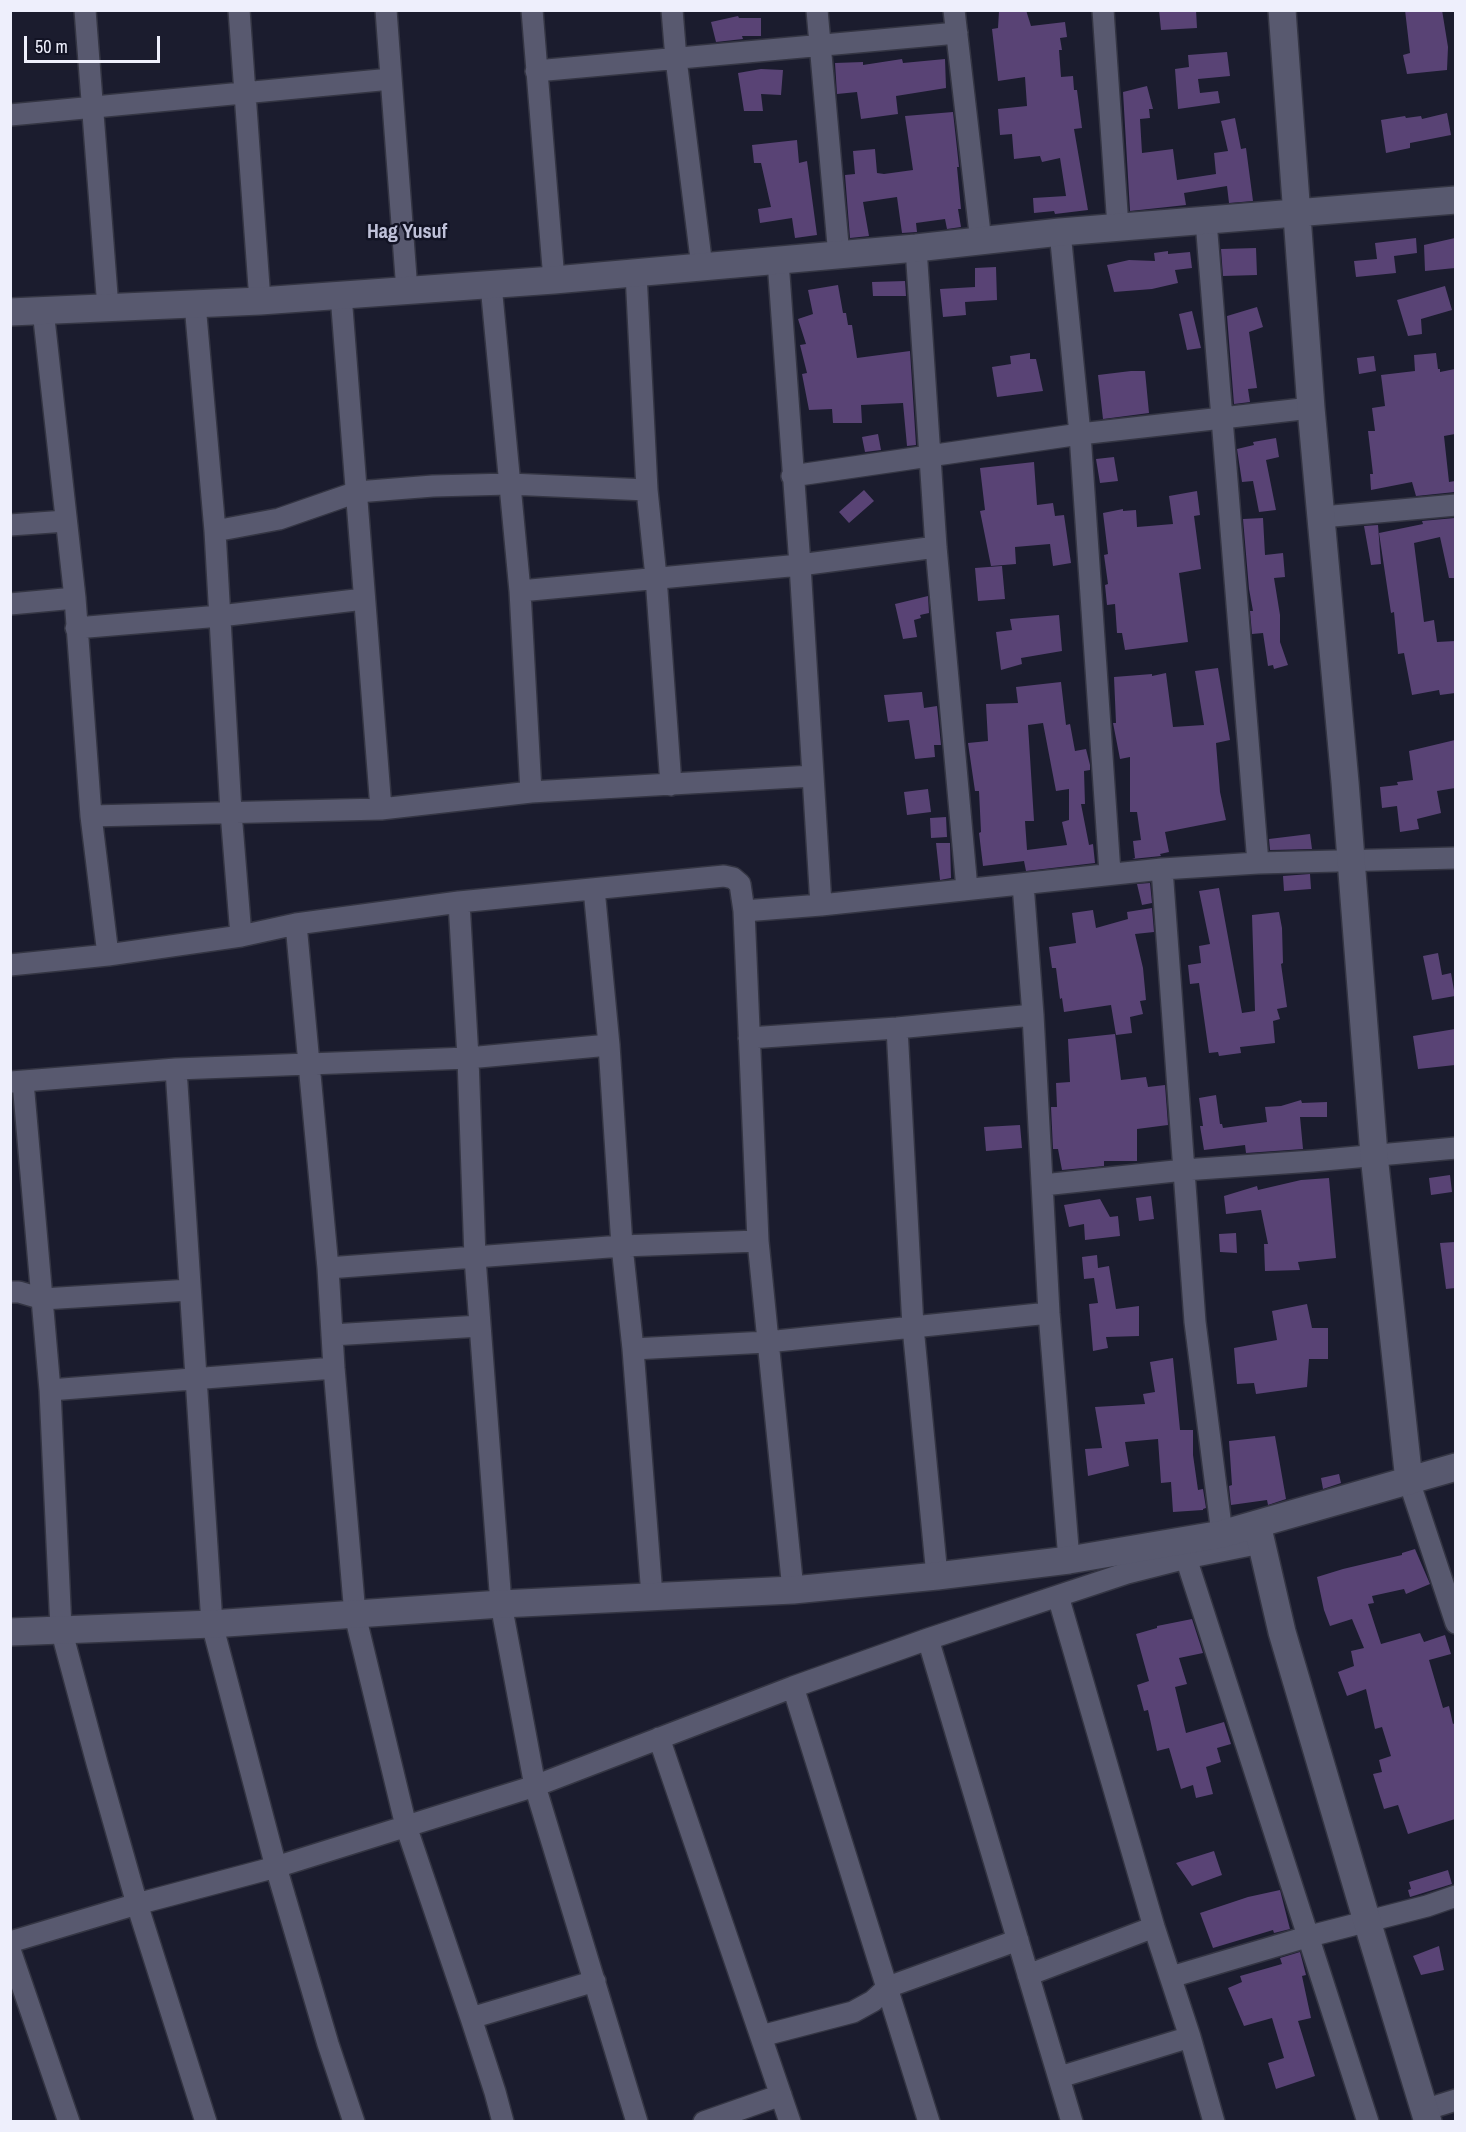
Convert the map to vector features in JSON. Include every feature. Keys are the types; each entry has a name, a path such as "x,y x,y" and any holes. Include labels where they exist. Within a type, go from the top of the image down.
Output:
{"street":[{"path":"85,10 108,308"},
{"path":"239,10 261,301"},
{"path":"386,10 407,291"},
{"path":"531,10 554,280"},
{"path":"672,10 702,267"},
{"path":"817,10 839,256"},
{"path":"954,10 981,242"},
{"path":"1103,10 1118,227"},
{"path":"1282,10 1311,408 1322,517 1374,1155 1409,1480 1455,1623"},
{"path":"536,71 957,33"},
{"path":"10,115 391,79"},
{"path":"10,312 261,301 490,285 839,256 1060,232 1455,200"},
{"path":"1206,221 1258,862"},
{"path":"1060,232 1080,434 1110,873"},
{"path":"916,248 936,547 967,889"},
{"path":"778,261 821,905"},
{"path":"636,273 647,490 656,577 671,785"},
{"path":"490,285 520,591 531,792"},
{"path":"341,295 381,808"},
{"path":"195,304 215,531 231,812 241,936"},
{"path":"43,310 75,598 91,816 108,955"},
{"path":"792,476 930,454 1080,434 1311,408"},
{"path":"215,531 279,519 357,492 433,486 509,484 647,490"},
{"path":"1322,517 1455,505"},
{"path":"10,525 66,521"},
{"path":"520,591 800,565 936,547"},
{"path":"10,604 75,598"},
{"path":"76,628 220,616 364,599"},
{"path":"91,816 381,808 531,792 813,776"},
{"path":"744,910 821,905 1162,869 1258,862 1455,858"},
{"path":"1162,869 1195,1322 1222,1534"},
{"path":"10,965 108,955 241,936 296,924 459,902 724,876 734,878 740,884 744,910 758,1241 793,1590"},
{"path":"1023,884 1033,1015 1049,1313 1070,1560"},
{"path":"594,889 609,1045 622,1246 633,1349 652,1596"},
{"path":"459,902 468,1058 475,1258 501,1604 535,1786 637,2121"},
{"path":"296,924 328,1268 355,1615 406,1826 503,2121"},
{"path":"749,1038 897,1028 1033,1015"},
{"path":"897,1028 913,1327 938,1576"},
{"path":"206,2121 137,1904 62,1629 43,1299 16,1082 176,1070 468,1058 609,1045"},
{"path":"176,1070 212,1624 276,1867 328,2044 354,2121"},
{"path":"1042,1185 1184,1170 1455,1148"},
{"path":"328,1268 622,1246 758,1241"},
{"path":"10,1292 19,1292 43,1299 190,1290"},
{"path":"633,1349 767,1342 1049,1313"},
{"path":"332,1335 480,1326"},
{"path":"50,1390 334,1368"},
{"path":"10,1942 137,1904 276,1867 535,1786 793,1687 927,1639 1127,1573 1185,1558 1409,1480 1455,1467"},
{"path":"10,1632 212,1624 501,1604 793,1590 1070,1560 1222,1534 1259,1533"},
{"path":"1259,1533 1282,1632 1366,1922 1426,2116 1455,2100"},
{"path":"1185,1558 1310,1936 1368,2121"},
{"path":"1058,1596 1154,1927 1190,2037 1214,2121"},
{"path":"927,1639 1072,2121"},
{"path":"793,1687 929,2121"},
{"path":"659,1738 790,2121"},
{"path":"1171,1977 1310,1936 1427,1906 1455,1896"},
{"path":"1028,1975 1154,1927"},
{"path":"761,2036 853,2012 873,2001 888,1987 1018,1940"},
{"path":"10,1950 69,2121"},
{"path":"471,2018 594,1981"},
{"path":"1060,2077 1190,2037"},
{"path":"704,2121 781,2095"}],"building":[{"path":"1026,10 1031,26 1065,22 1067,37 1060,38 1062,50 1059,50 1061,77 1073,76 1074,90 1077,90 1082,128 1074,129 1088,210 1055,214 1054,211 1034,213 1033,198 1066,196 1060,158 1042,162 1040,156 1014,159 1012,134 1000,135 998,109 1027,106 1025,77 998,81 992,29 998,28 999,11"},
{"path":"1159,10 1196,10 1197,28 1161,30"},
{"path":"1405,10 1442,10 1448,47 1447,70 1407,74 1403,55 1410,53"},
{"path":"738,16 739,18 761,18 761,36 742,36 743,39 716,42 711,22"},
{"path":"1227,52 1230,76 1198,79 1200,93 1218,91 1220,103 1178,109 1175,69 1189,67 1188,55"},
{"path":"902,59 903,63 945,59 946,88 896,96 898,114 861,119 857,92 837,94 835,63 863,62 863,65"},
{"path":"761,69 783,70 781,95 761,94 763,111 744,111 738,73"},
{"path":"1147,86 1153,109 1149,109 1150,118 1140,119 1142,153 1173,149 1177,180 1216,174 1214,153 1228,151 1221,121 1235,118 1241,149 1246,148 1253,201 1229,203 1227,186 1184,193 1186,205 1130,211 1123,92"},
{"path":"953,112 959,167 957,167 961,209 958,209 961,227 947,229 945,219 916,223 917,232 902,233 897,197 863,202 869,236 850,238 845,175 855,174 853,151 875,149 877,173 913,170 905,116"},
{"path":"1447,113 1451,135 1410,143 1410,148 1386,153 1381,120 1405,116 1406,118 1421,116 1422,119"},
{"path":"797,140 799,163 807,161 817,235 795,238 792,218 760,223 758,209 771,207 761,163 754,163 752,145"},
{"path":"1416,238 1417,253 1394,256 1396,273 1356,277 1354,261 1377,259 1375,243"},
{"path":"1455,238 1455,268 1425,271 1424,245"},
{"path":"1256,248 1257,275 1223,276 1221,249"},
{"path":"1168,251 1168,254 1190,252 1192,268 1175,270 1178,283 1152,289 1114,292 1107,265 1129,260 1155,261 1154,253"},
{"path":"996,267 997,300 965,302 966,315 943,317 940,289 975,287 975,268"},
{"path":"905,281 906,296 873,296 872,282"},
{"path":"838,285 843,313 846,313 848,325 852,325 857,358 910,351 916,445 907,446 903,403 861,405 862,423 833,423 832,409 809,410 802,374 807,373 800,345 806,344 798,319 813,314 808,290"},
{"path":"1445,286 1452,310 1421,319 1422,334 1408,336 1397,300"},
{"path":"1257,307 1263,327 1249,332 1257,388 1248,389 1250,402 1234,404 1227,316"},
{"path":"1192,311 1201,348 1187,350 1179,314"},
{"path":"1030,353 1030,359 1036,359 1043,391 997,397 992,367 1011,364 1010,356"},
{"path":"1436,353 1440,372 1455,369 1455,434 1444,436 1449,482 1455,481 1455,492 1416,496 1412,482 1371,490 1370,474 1373,474 1368,431 1375,431 1372,408 1385,406 1381,375 1415,371 1414,355"},
{"path":"1374,356 1376,371 1359,374 1357,358"},
{"path":"1145,371 1149,413 1103,419 1098,375"},
{"path":"878,434 881,450 865,452 862,437"},
{"path":"1276,438 1279,457 1266,460 1276,510 1259,512 1253,481 1242,482 1237,449 1254,445 1253,442"},
{"path":"1114,457 1118,481 1100,483 1096,459"},
{"path":"1034,462 1037,505 1053,503 1055,516 1064,515 1071,563 1053,566 1050,544 1015,547 1016,564 991,566 980,511 985,510 980,468"},
{"path":"864,490 874,501 849,523 839,512"},
{"path":"1197,491 1200,515 1194,516 1201,569 1179,573 1188,642 1125,650 1122,633 1117,633 1115,604 1107,605 1105,585 1108,584 1104,555 1108,554 1103,513 1123,509 1123,511 1136,510 1137,527 1173,524 1169,496"},
{"path":"1263,518 1265,555 1283,553 1285,577 1274,578 1280,615 1280,642 1288,665 1274,669 1273,665 1268,666 1263,633 1252,634 1250,611 1253,611 1243,519"},
{"path":"1455,518 1455,578 1449,578 1440,537 1414,543 1424,622 1434,620 1437,642 1455,641 1455,693 1440,695 1439,690 1412,695 1404,653 1398,654 1394,612 1391,613 1379,533 1423,524 1422,521"},
{"path":"1378,525 1381,564 1371,565 1364,526"},
{"path":"1002,566 1005,599 978,601 975,568"},
{"path":"928,596 929,613 920,615 921,618 914,620 917,637 903,639 895,604"},
{"path":"1059,615 1062,651 1021,658 1022,664 1001,670 996,632 1012,630 1010,619"},
{"path":"1218,668 1230,740 1216,743 1220,792 1226,820 1165,832 1169,852 1160,854 1161,856 1132,859 1135,858 1133,841 1141,840 1137,812 1130,812 1130,757 1120,759 1113,723 1116,723 1114,677 1152,674 1152,676 1166,673 1173,727 1204,725 1195,671"},
{"path":"1061,682 1066,725 1070,724 1075,751 1086,749 1090,765 1090,770 1084,771 1085,804 1081,804 1089,845 1093,844 1095,863 1026,871 1024,861 983,866 979,833 981,832 979,791 975,791 968,743 988,741 986,704 1018,703 1016,687","holes":["1043,723 1056,791 1069,789 1069,820 1062,822 1067,845 1027,850 1025,821 1034,821 1028,725"]},
{"path":"922,692 924,708 937,706 941,745 934,745 935,757 915,759 909,720 888,722 884,695"},
{"path":"1455,740 1455,788 1437,791 1441,813 1417,819 1419,829 1400,832 1397,806 1382,808 1380,787 1413,780 1409,751"},
{"path":"928,789 931,812 907,815 904,792"},
{"path":"946,817 947,837 931,838 930,818"},
{"path":"1310,834 1312,849 1270,850 1269,839"},
{"path":"936,843 950,843 951,878 940,880"},
{"path":"1310,874 1311,889 1284,891 1283,876"},
{"path":"1150,883 1152,903 1142,905 1137,884"},
{"path":"1219,888 1242,1013 1255,1011 1252,915 1279,912 1282,928 1283,963 1281,964 1287,1007 1277,1009 1280,1019 1273,1021 1275,1043 1240,1047 1241,1053 1219,1056 1218,1052 1209,1053 1199,983 1190,984 1188,965 1201,963 1199,946 1210,944 1199,891"},
{"path":"1152,908 1154,932 1135,934 1143,968 1146,1000 1140,1001 1143,1014 1130,1017 1132,1033 1116,1035 1111,1005 1064,1012 1056,968 1052,968 1049,947 1076,943 1072,913 1093,910 1096,928 1128,919 1127,912"},
{"path":"1438,953 1442,975 1451,973 1455,996 1432,1000 1423,956"},
{"path":"1455,1029 1455,1065 1418,1069 1413,1036"},
{"path":"1115,1034 1121,1080 1146,1077 1148,1087 1165,1085 1168,1125 1137,1129 1137,1161 1104,1161 1104,1166 1062,1170 1058,1149 1053,1149 1051,1107 1057,1107 1056,1083 1070,1082 1068,1039"},
{"path":"1216,1095 1220,1124 1223,1128 1267,1122 1265,1107 1281,1106 1301,1100 1302,1103 1327,1102 1327,1117 1300,1117 1303,1149 1246,1153 1245,1145 1204,1150 1199,1098"},
{"path":"1020,1125 1022,1148 986,1151 984,1127"},
{"path":"1450,1175 1452,1192 1431,1195 1429,1178"},
{"path":"1329,1178 1336,1258 1298,1262 1300,1270 1265,1271 1264,1244 1268,1244 1261,1210 1226,1214 1224,1196 1257,1186 1258,1190 1301,1180"},
{"path":"1151,1196 1154,1219 1139,1221 1136,1198"},
{"path":"1100,1199 1110,1217 1118,1216 1120,1236 1085,1240 1084,1224 1069,1227 1064,1205"},
{"path":"1236,1233 1237,1253 1220,1252 1219,1234"},
{"path":"1455,1242 1455,1288 1446,1289 1440,1243"},
{"path":"1097,1255 1098,1268 1109,1266 1116,1309 1139,1306 1139,1336 1106,1337 1108,1348 1093,1351 1089,1304 1098,1303 1094,1278 1084,1279 1082,1257"},
{"path":"1307,1304 1312,1328 1328,1328 1328,1359 1309,1359 1307,1387 1256,1394 1254,1383 1237,1384 1234,1348 1277,1340 1272,1311"},
{"path":"1173,1358 1180,1430 1193,1430 1193,1455 1198,1490 1203,1489 1206,1508 1203,1510 1173,1512 1171,1482 1161,1483 1158,1439 1125,1442 1129,1466 1088,1476 1085,1449 1102,1448 1095,1407 1145,1404 1143,1394 1155,1392 1150,1362"},
{"path":"1275,1436 1286,1499 1268,1505 1267,1500 1231,1505 1229,1441"},
{"path":"1339,1474 1341,1483 1323,1489 1321,1478"},
{"path":"1415,1549 1430,1584 1406,1594 1404,1589 1372,1596 1374,1603 1368,1604 1381,1644 1420,1633 1424,1642 1445,1635 1451,1654 1429,1660 1443,1708 1449,1706 1453,1724 1455,1723 1455,1819 1408,1834 1398,1805 1384,1809 1373,1774 1382,1772 1379,1760 1391,1756 1382,1727 1375,1729 1366,1689 1347,1696 1338,1672 1354,1666 1351,1651 1364,1648 1352,1619 1330,1626 1317,1577 1402,1555 1402,1553"},
{"path":"1192,1619 1203,1653 1179,1658 1187,1684 1175,1687 1186,1733 1224,1722 1231,1744 1217,1748 1221,1762 1206,1767 1213,1794 1196,1798 1193,1785 1181,1789 1169,1748 1157,1751 1148,1710 1144,1711 1137,1685 1149,1681 1136,1634 1157,1628 1157,1626"},
{"path":"1214,1851 1222,1875 1192,1886 1176,1863"},
{"path":"1448,1870 1452,1884 1410,1897 1409,1882"},
{"path":"1280,1890 1290,1929 1274,1933 1273,1930 1213,1948 1200,1913 1248,1897"},
{"path":"1439,1946 1444,1970 1421,1975 1413,1956"},
{"path":"1300,1952 1306,1975 1302,1976 1311,2018 1298,2021 1315,2076 1276,2089 1268,2063 1284,2058 1272,2018 1244,2026 1228,1988 1242,1982 1240,1976 1282,1964 1280,1958"}],"district":[{"name":"Hag Yusuf","path":"407,233"}]}
